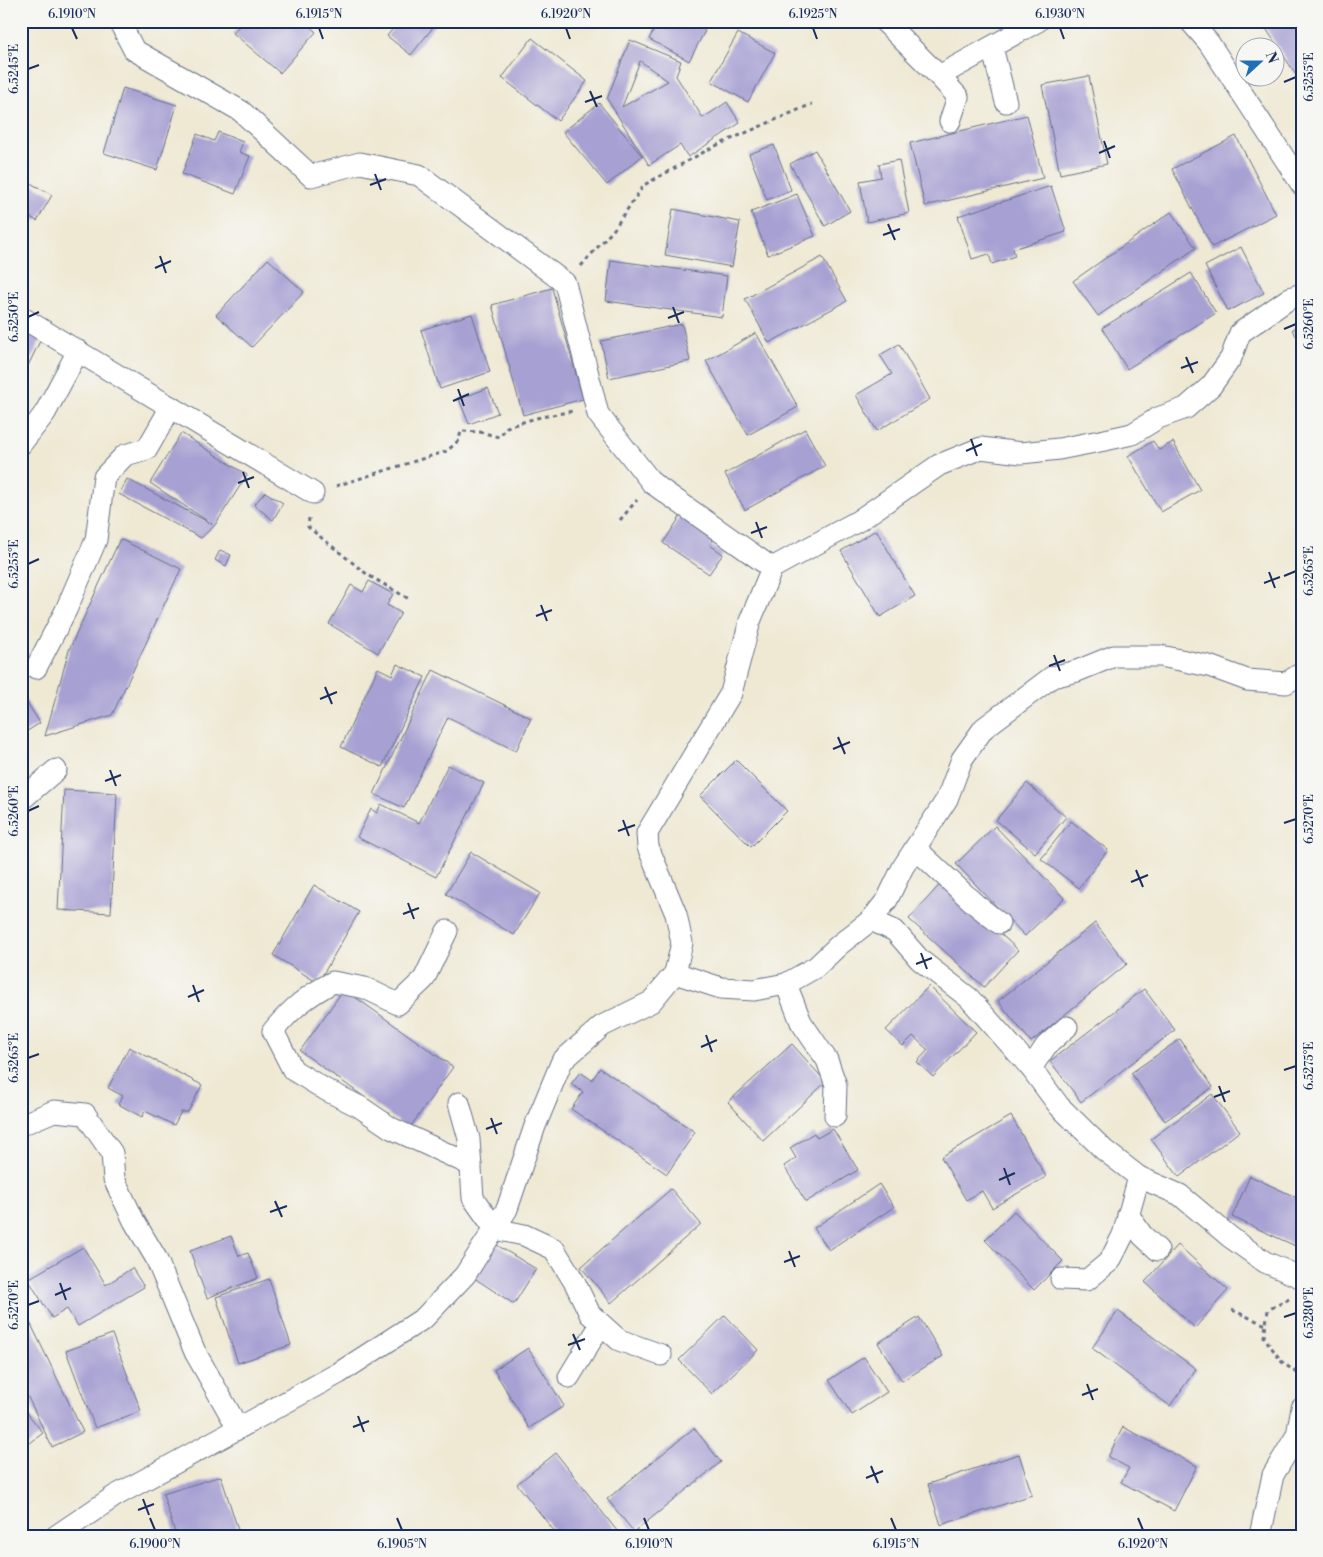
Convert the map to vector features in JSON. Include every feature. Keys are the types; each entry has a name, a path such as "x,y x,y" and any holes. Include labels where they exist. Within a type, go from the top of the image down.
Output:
{"street":[{"path":"119,21 134,50 241,110 311,176 360,163 419,175 565,283 598,414 652,483 772,568"},
{"path":"884,21 958,97 950,121"},
{"path":"939,76 1038,21"},
{"path":"1190,21 1209,42 1302,185"},
{"path":"992,47 1006,102"},
{"path":"56,1536 115,1496 339,1373 424,1318 466,1275 507,1209 535,1126 562,1061 602,1026 651,1002 675,973 682,943 676,914 648,847 647,833 731,693 750,621 772,568 858,521 939,465 981,448 1021,453 1059,449 1132,434 1158,418 1186,408 1210,386 1231,358 1240,333 1290,298 1302,294"},
{"path":"21,317 313,493"},
{"path":"21,444 45,413 78,351"},
{"path":"36,668 66,610 96,540 104,477 125,455 147,449 171,407"},
{"path":"675,973 721,988 754,990 786,984 816,967 839,945 871,920 887,900 902,867 947,799 962,759 984,728 1052,677 1077,671 1114,656 1161,656 1209,666 1247,680 1286,683 1302,673"},
{"path":"21,800 56,770"},
{"path":"914,848 999,923"},
{"path":"871,920 895,931 920,960 969,998 1031,1068 1059,1106 1104,1150 1138,1177 1180,1195 1230,1237 1299,1288"},
{"path":"447,931 424,979 398,1004 365,988 332,982 306,997 283,1018 274,1031 293,1070 326,1090 360,1107 391,1128 471,1165"},
{"path":"786,984 801,1022 827,1060 836,1086 835,1116"},
{"path":"1031,1068 1046,1046 1067,1027"},
{"path":"459,1103 469,1139 473,1198 495,1229 524,1235 554,1249 575,1283 590,1314 619,1340 661,1355"},
{"path":"21,1125 54,1111 85,1114 112,1153 114,1179 134,1221 156,1258 195,1352 238,1428"},
{"path":"1061,1279 1087,1280 1110,1261 1123,1235 1138,1177"},
{"path":"1128,1214 1142,1235 1158,1250"},
{"path":"569,1377 601,1324"},
{"path":"1260,1536 1273,1475 1297,1435 1302,1408"}],"path":[{"path":"565,283 614,229 644,185 713,148 812,104"},
{"path":"409,599 368,575 308,527 313,493 447,451 459,440 462,431 480,432 499,437 507,427 536,418 596,407"},
{"path":"1299,1288 1268,1310 1264,1337 1282,1362 1302,1376"},
{"path":"1232,1310 1266,1325"}],"building":[{"path":"243,21 304,21 316,32 280,73 233,33"},
{"path":"399,21 438,21 411,55 387,36"},
{"path":"659,21 687,21 705,31 689,61 649,39"},
{"path":"1267,21 1302,21 1302,84 1286,59 1286,38 1272,38 1263,24"},
{"path":"738,33 775,53 748,102 711,81"},
{"path":"532,38 587,81 558,121 502,78"},
{"path":"630,40 681,61 676,76 703,118 727,102 740,123 688,157 680,145 649,165 607,99","holes":["640,61 668,81 622,107"]},
{"path":"1089,76 1107,164 1060,174 1042,85"},
{"path":"123,88 177,105 157,170 104,153"},
{"path":"599,103 642,156 607,185 563,132"},
{"path":"1027,115 1043,178 925,206 910,143"},
{"path":"218,132 243,142 239,152 250,156 235,194 182,174 197,134 214,141"},
{"path":"1236,136 1276,214 1212,247 1172,169"},
{"path":"774,145 791,190 767,200 749,154"},
{"path":"815,150 850,211 825,226 790,164"},
{"path":"899,160 909,213 867,222 860,181 881,177 879,164"},
{"path":"21,178 52,195 37,221 21,212"},
{"path":"1051,186 1066,232 1013,249 1015,256 992,264 989,254 972,259 958,216"},
{"path":"797,194 815,236 768,255 751,212"},
{"path":"673,209 740,222 732,267 665,255"},
{"path":"1171,212 1196,248 1098,316 1073,281"},
{"path":"1241,247 1264,293 1228,311 1205,266"},
{"path":"822,257 847,301 769,343 745,299"},
{"path":"268,259 304,292 252,347 216,315"},
{"path":"611,260 727,276 722,317 606,301"},
{"path":"1191,273 1216,313 1127,369 1102,328"},
{"path":"552,288 583,399 523,415 492,305"},
{"path":"472,314 490,372 440,389 421,330"},
{"path":"1302,323 1302,344 1292,330"},
{"path":"682,324 690,361 609,378 601,341"},
{"path":"21,326 42,337 21,380"},
{"path":"756,333 798,407 748,435 706,361"},
{"path":"899,344 930,399 877,431 856,395 892,374 880,355"},
{"path":"488,388 498,413 469,424 459,399"},
{"path":"805,429 825,466 745,510 725,474"},
{"path":"181,433 247,475 215,525 201,538 119,494 127,479 212,524 150,483"},
{"path":"1153,441 1159,450 1173,442 1200,490 1161,512 1128,456"},
{"path":"265,492 283,503 273,520 254,505"},
{"path":"682,514 715,536 710,545 723,554 709,574 663,543"},
{"path":"876,530 915,596 880,617 841,551"},
{"path":"120,539 181,569 112,715 45,736 69,650"},
{"path":"220,550 231,555 226,566 215,560"},
{"path":"369,581 393,594 387,605 401,613 378,653 329,624 351,585 363,592"},
{"path":"397,664 425,677 382,767 341,747 378,668 392,675"},
{"path":"433,670 531,718 516,751 448,717 404,808 374,794"},
{"path":"21,693 40,723 21,735"},
{"path":"736,760 787,811 751,847 700,796"},
{"path":"448,765 484,783 436,877 357,837 371,809 377,813 381,804 419,823"},
{"path":"1027,783 1066,817 1035,853 996,820"},
{"path":"64,790 117,793 111,913 58,910"},
{"path":"1071,821 1108,850 1079,888 1041,859"},
{"path":"995,826 1064,898 1025,936 956,864"},
{"path":"471,852 540,893 514,935 446,894"},
{"path":"943,881 1018,950 984,987 909,919"},
{"path":"314,885 359,912 318,983 273,955"},
{"path":"1095,923 1127,964 1031,1042 998,1001"},
{"path":"929,986 976,1032 933,1077 917,1062 928,1050 913,1036 903,1046 886,1030"},
{"path":"344,989 453,1067 409,1129 300,1051"},
{"path":"1144,989 1175,1030 1081,1102 1050,1061"},
{"path":"1180,1039 1213,1087 1165,1121 1131,1073"},
{"path":"792,1044 826,1082 763,1141 728,1102"},
{"path":"129,1047 202,1085 188,1112 181,1112 174,1125 145,1111 142,1117 118,1104 123,1096 108,1088"},
{"path":"600,1068 695,1132 667,1174 571,1109 583,1092 571,1084 580,1072 592,1080"},
{"path":"1212,1094 1240,1131 1179,1177 1151,1139"},
{"path":"1011,1116 1046,1177 992,1208 982,1191 966,1200 941,1157"},
{"path":"833,1129 858,1170 806,1202 784,1166 796,1158 790,1148 814,1133 817,1138"},
{"path":"1250,1176 1302,1200 1302,1249 1232,1217"},
{"path":"879,1184 894,1207 829,1250 814,1228"},
{"path":"671,1189 701,1224 611,1303 581,1267"},
{"path":"1014,1211 1063,1261 1034,1290 985,1240"},
{"path":"231,1236 239,1256 248,1253 258,1278 207,1298 190,1251"},
{"path":"495,1244 536,1269 514,1304 474,1278"},
{"path":"1178,1245 1228,1290 1195,1328 1145,1282"},
{"path":"83,1247 106,1285 132,1268 144,1287 78,1326 67,1309 52,1318 28,1279"},
{"path":"269,1279 291,1345 238,1363 216,1297"},
{"path":"1118,1311 1196,1369 1170,1406 1092,1348"},
{"path":"26,1314 83,1432 52,1447 21,1383 21,1316"},
{"path":"725,1315 758,1350 712,1394 679,1360"},
{"path":"919,1317 943,1356 902,1381 878,1343"},
{"path":"112,1334 141,1411 95,1428 66,1351"},
{"path":"528,1348 564,1406 529,1428 494,1370"},
{"path":"864,1357 887,1392 852,1415 829,1380"},
{"path":"21,1405 43,1433 21,1450"},
{"path":"1123,1427 1197,1466 1174,1511 1121,1482 1129,1468 1108,1457"},
{"path":"694,1428 721,1462 634,1532 607,1499"},
{"path":"556,1453 621,1536 558,1536 517,1484"},
{"path":"1019,1454 1032,1495 941,1525 928,1484"},
{"path":"221,1476 240,1536 176,1536 163,1494"}]}
